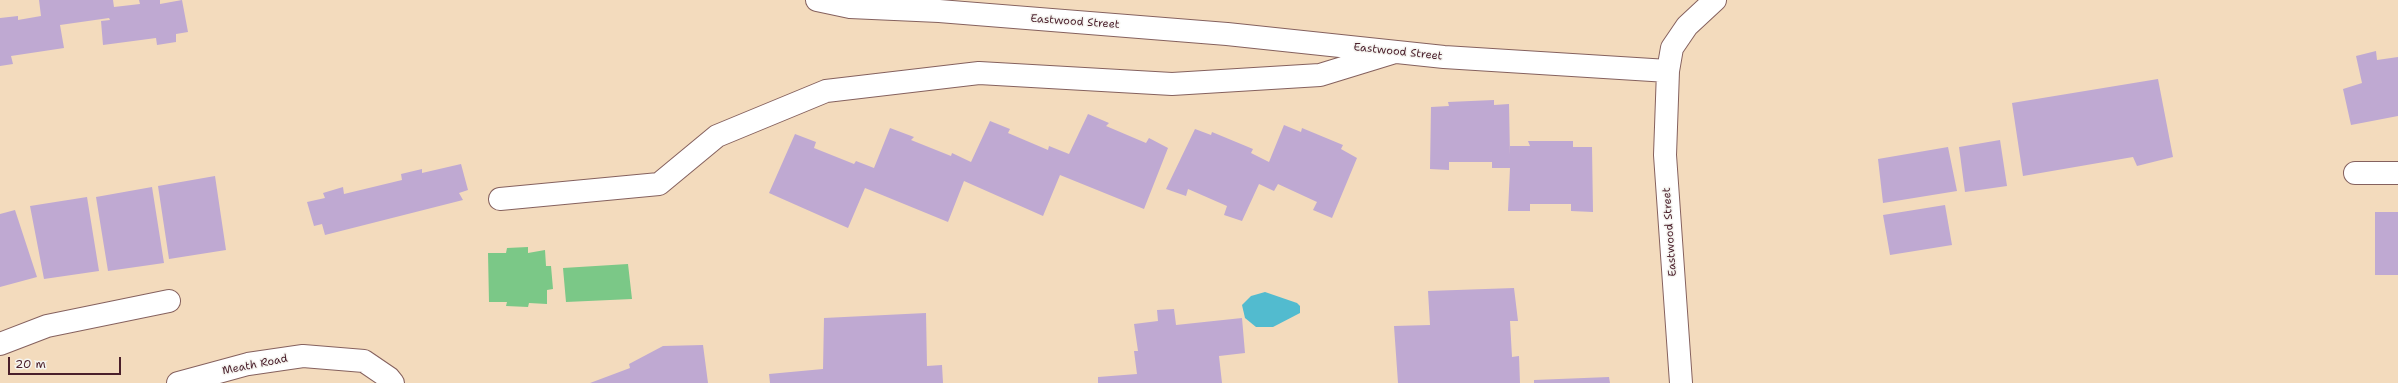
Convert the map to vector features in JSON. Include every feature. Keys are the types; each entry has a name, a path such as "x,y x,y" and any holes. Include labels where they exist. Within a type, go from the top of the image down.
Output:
{"street":[{"name":"Eastwood Street","path":"817,0 850,7 939,11 1227,34 1395,52 1668,71 1665,155 1681,383"},
{"path":"1668,71 1672,48 1687,26 1715,0"},
{"path":"500,199 659,184 718,136 826,91 978,73 1172,84 1320,75 1395,52"},
{"path":"2355,173 2398,172"},
{"path":"0,344 47,326 169,301"},
{"name":"Meath Road","path":"178,383 248,364 304,356 364,362 389,378 393,383"}],"green space":[{"path":"528,247 528,253 545,250 546,266 551,266 553,289 547,290 547,304 529,303 528,307 506,306 507,302 489,302 488,253 506,253 507,248"},
{"path":"628,264 632,299 566,302 563,268"}],"water":[{"path":"1265,292 1297,303 1300,306 1300,313 1273,327 1256,327 1245,318 1242,305 1251,296"}],"building":[{"path":"39,0 113,0 114,7 140,4 139,0 160,0 160,4 182,0 188,32 176,34 176,42 157,45 156,38 103,45 101,21 110,20 109,18 60,25 64,48 11,56 13,64 0,66 0,18 18,16 18,20 41,16"},
{"path":"2376,51 2377,60 2398,57 2398,116 2351,125 2343,89 2362,83 2356,56"},
{"path":"2158,79 2173,157 2137,166 2133,157 2023,176 2012,103"},
{"path":"1494,100 1494,105 1509,104 1510,155 1510,146 1530,146 1528,141 1573,141 1573,147 1592,147 1593,212 1571,211 1571,204 1530,204 1530,211 1508,211 1510,168 1492,168 1492,162 1449,162 1449,170 1430,169 1431,107 1449,106 1448,102"},
{"path":"1088,114 1109,123 1106,126 1146,143 1149,138 1168,148 1144,209 1060,175 1043,216 964,181 948,222 865,188 848,228 769,193 795,134 816,142 814,148 854,164 856,161 874,168 890,128 914,137 911,140 951,156 952,153 971,162 990,121 1010,129 1008,133 1048,150 1049,146 1069,154"},
{"path":"1284,125 1301,132 1302,128 1343,145 1341,149 1357,158 1332,218 1313,210 1317,202 1278,184 1274,191 1259,184 1242,221 1224,215 1227,206 1188,189 1186,196 1166,189 1195,129 1211,135 1212,132 1253,149 1251,153 1269,162"},
{"path":"2000,140 2007,186 1965,192 1959,147"},
{"path":"1948,147 1957,191 1883,203 1878,159"},
{"path":"461,164 468,190 459,193 463,200 325,235 322,224 314,226 307,202 325,198 323,193 343,187 344,194 402,180 401,174 422,169 422,173"},
{"path":"215,176 226,250 169,259 158,186"},
{"path":"152,187 164,263 108,271 96,197"},
{"path":"87,197 99,271 44,279 30,206"},
{"path":"1945,205 1952,245 1890,255 1883,215"},
{"path":"15,210 37,277 0,287 0,214"},
{"path":"2375,212 2398,212 2398,275 2375,275"},
{"path":"1514,288 1518,321 1510,321 1512,357 1519,356 1520,383 1398,383 1394,326 1430,325 1428,291"},
{"path":"1174,309 1176,325 1242,318 1245,353 1219,356 1222,383 1098,383 1098,377 1137,374 1134,351 1138,351 1134,324 1158,321 1157,310"},
{"path":"926,313 927,366 942,365 943,383 770,383 769,374 823,369 824,318"},
{"path":"703,345 708,383 590,383 630,368 629,364 663,346"},
{"path":"1609,377 1610,383 1534,383 1534,380"}]}
